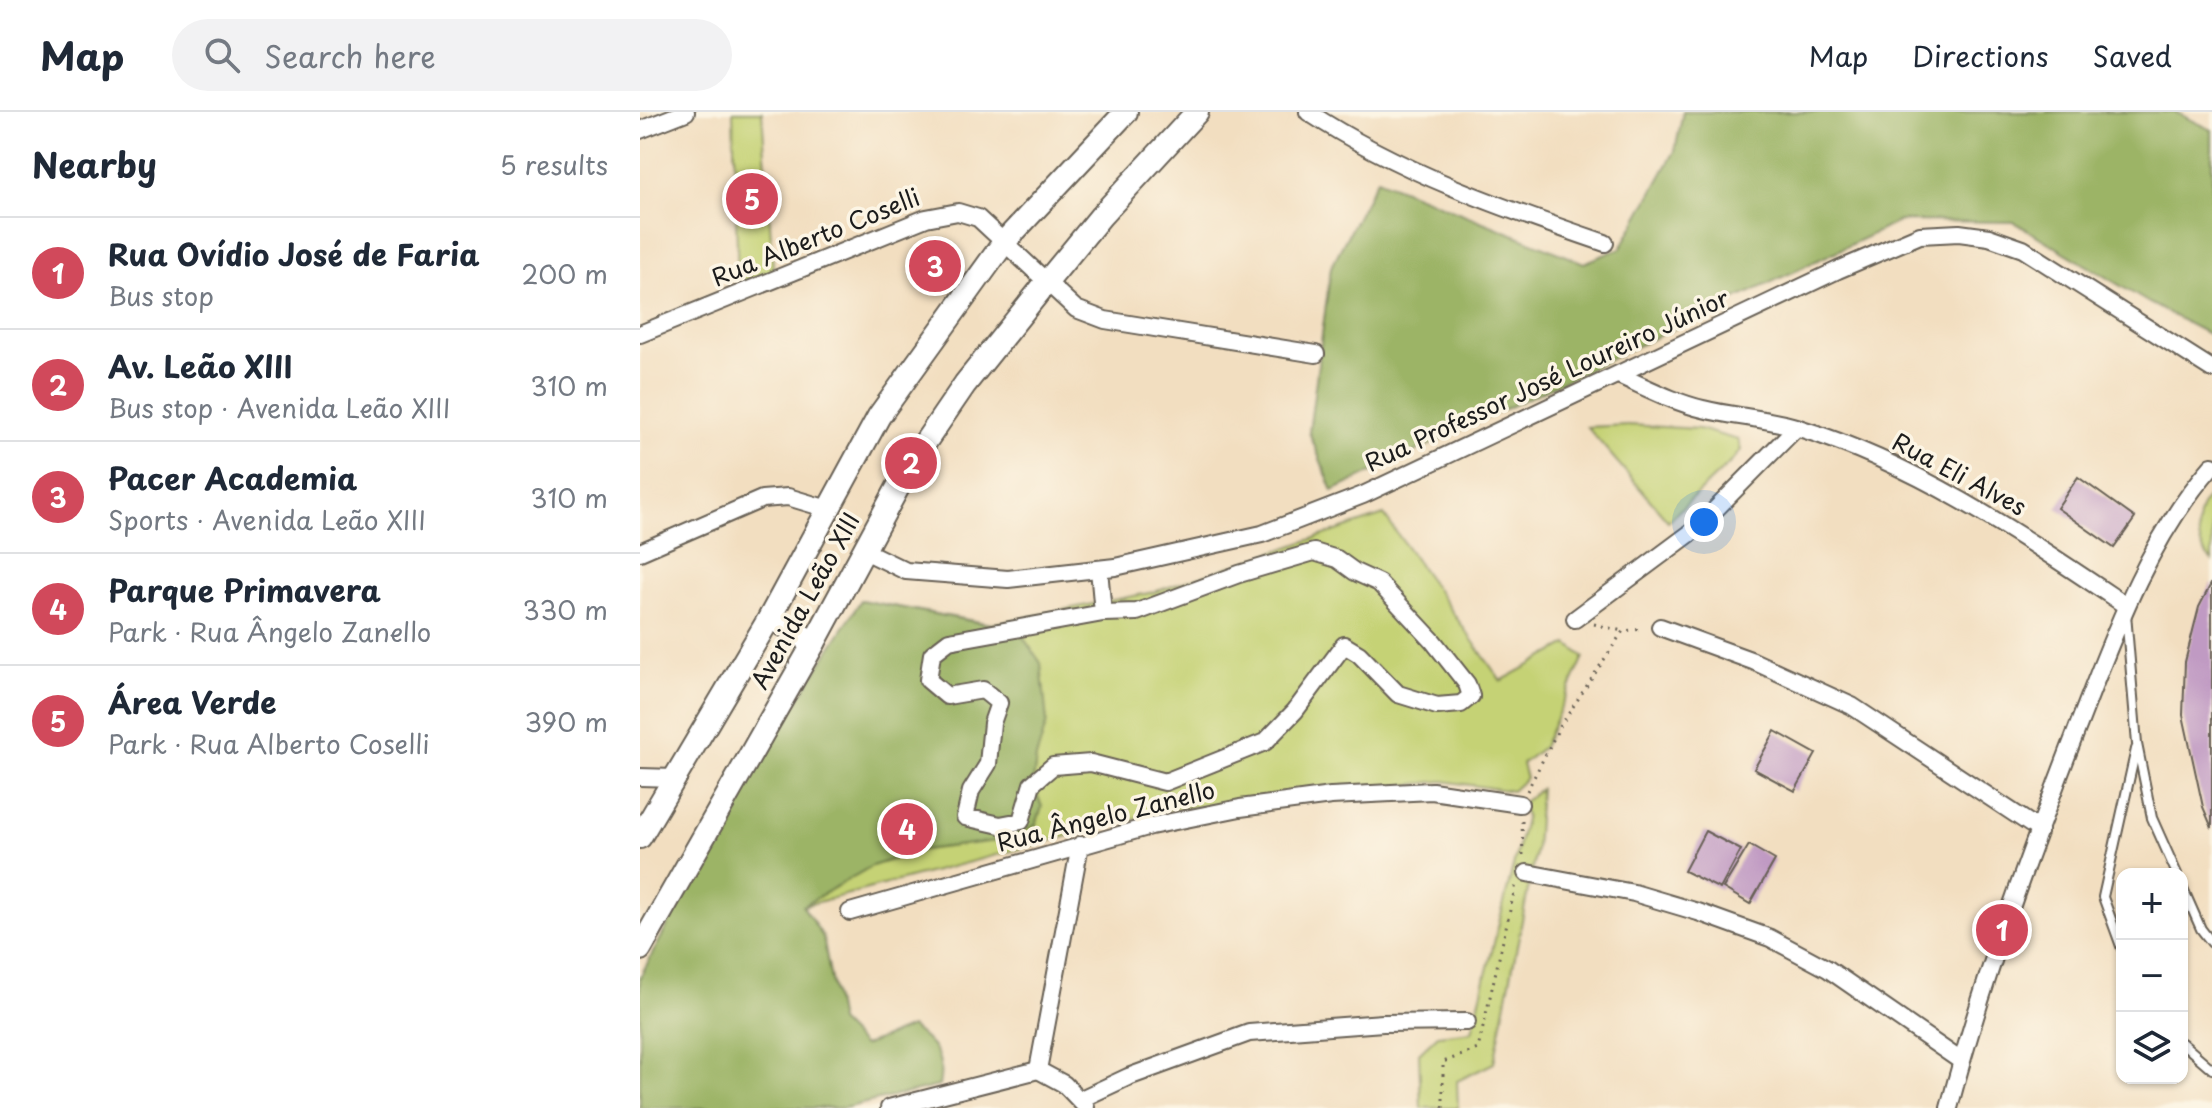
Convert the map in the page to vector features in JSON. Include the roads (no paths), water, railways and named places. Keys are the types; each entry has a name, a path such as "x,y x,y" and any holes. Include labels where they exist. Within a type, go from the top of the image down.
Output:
{"main road":[{"name":"Avenida Leão XIII","path":"640,837 770,617 879,416 1005,241 1126,112"},
{"name":"Avenida Leão XIII","path":"640,949 814,643 911,463 965,384 1046,283 1111,205 1197,112"},
{"path":"770,617 814,643"}],"street":[{"path":"640,130 686,112"},
{"path":"1308,112 1386,157 1481,200 1605,243"},
{"name":"Rua Alberto Coselli","path":"640,334 926,218 958,212 978,218 1076,309 1105,320 1316,354"},
{"name":"Rua Professor José Loureiro Júnior","path":"865,551 906,571 1008,579 1099,569 1262,534 1363,495 1539,409 1920,235 1959,233 1989,237 2023,249 2212,369"},
{"name":"Rua Eli Alves","path":"1618,375 1673,400 1703,409 1797,427 1903,468 2005,525 2125,605"},
{"path":"1575,619 1696,529 1797,427"},
{"path":"1949,1108 2002,930 2125,605 2194,487 2212,466"},
{"path":"640,552 762,499 788,497 828,509"},
{"path":"1314,552 1337,559 1379,583 1433,641 1467,684 1471,696 1461,704 1437,706 1398,694 1359,654 1344,645 1295,711 1265,742 1165,782 1091,763 1053,766 1032,784 1021,821 1000,825 965,817 971,791 988,764 992,723 999,703 983,690 947,696 928,680 932,654 949,641 1103,613 1137,612 1239,574 1314,552"},
{"path":"1099,569 1103,613"},
{"path":"1660,627 1753,661 1852,706 2038,829"},
{"path":"640,777 675,778"},
{"name":"Rua Ângelo Zanello","path":"850,912 1080,845 1240,808 1331,796 1432,791 1520,804"},
{"path":"1038,1070 1080,845"},
{"path":"1527,873 1634,893 1770,938 1828,969 1961,1061"},
{"path":"889,1108 1038,1070 1064,1084 1084,1104 1128,1077 1249,1033 1383,1023 1467,1022"}],"lane":[{"path":"2125,605 2137,744 2152,818 2174,868"},
{"path":"2119,940 2103,897 2137,744"},
{"path":"2188,900 2201,929 2212,943"},
{"path":"2188,1048 2212,1069"}],"place":[{"name":"Área Verde","path":"752,199"},
{"name":"Pacer Academia","path":"935,266"},
{"name":"Av. Leão XIII","path":"911,463"},
{"name":"Parque Primavera","path":"907,829"},
{"name":"Rua Ovídio José de Faria","path":"2002,930"}]}
